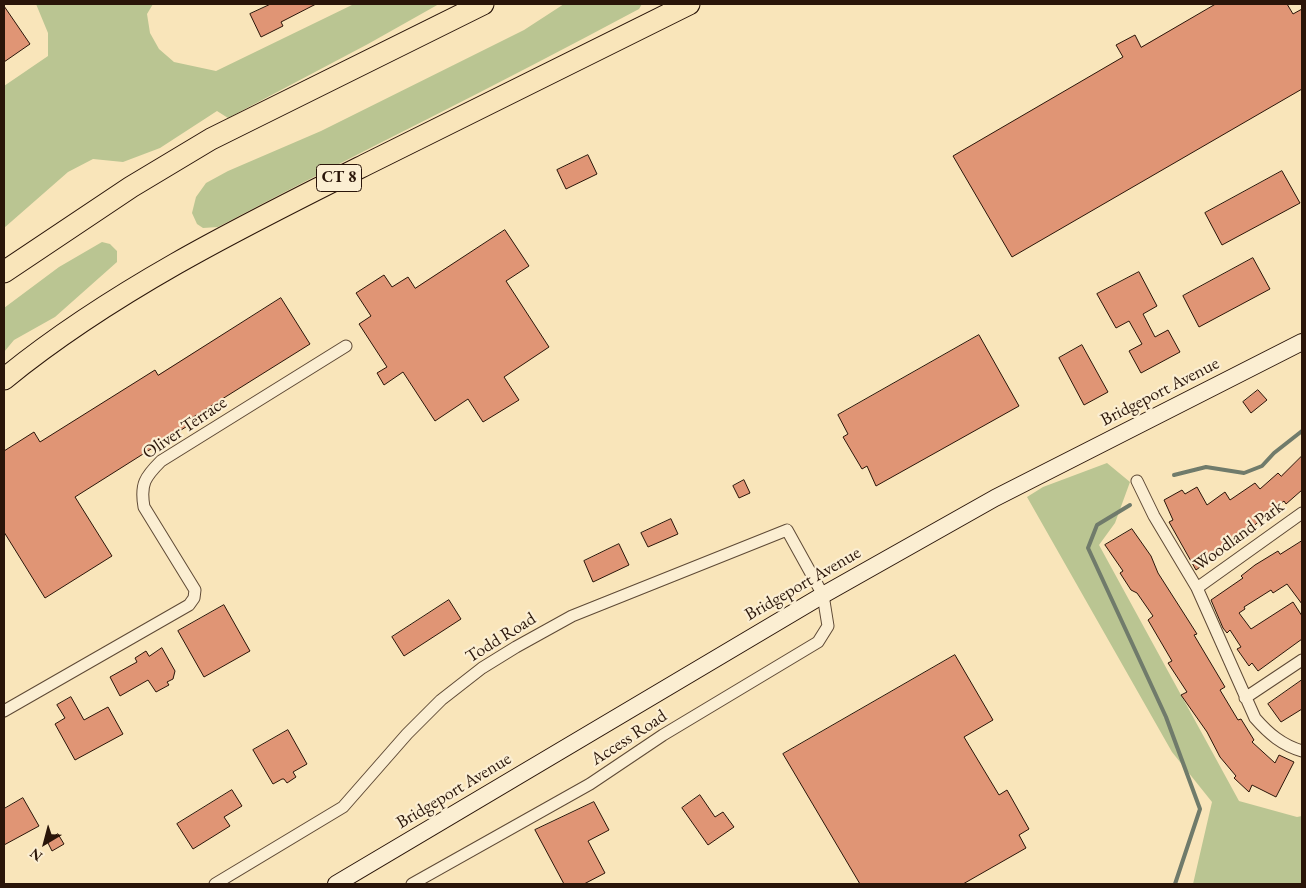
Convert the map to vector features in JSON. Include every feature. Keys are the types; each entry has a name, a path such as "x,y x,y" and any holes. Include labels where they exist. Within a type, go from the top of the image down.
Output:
{"highway":[{"path":"4,272 131,187 211,139 483,4"},
{"name":"CT 8","path":"4,379 29,358 138,286 267,214 689,4"}],"main road":[{"name":"Bridgeport Avenue","path":"336,884 823,594 995,498 1302,342"}],"street":[{"name":"Oliver Terrace","path":"4,711 189,605 194,598 195,590 144,507 141,492 147,475 161,461 346,346"},
{"name":"Woodland Park","path":"1137,482 1154,516 1196,588 1255,718 1270,735 1292,748 1302,751"},
{"name":"Woodland Park","path":"1196,588 1302,513"},
{"name":"Todd Road","path":"215,884 343,807 407,734 440,700 489,664 572,616 787,530 823,594"},
{"name":"Access Road","path":"412,884 590,784 663,735 818,642 828,626 823,594"},
{"path":"1245,698 1302,660"}],"green space":[{"path":"36,4 153,4 147,14 150,33 159,49 174,62 216,71 354,4 439,4 228,118 217,111 160,148 123,162 93,159 68,172 4,228 4,86 48,56 48,33"},
{"path":"564,4 642,4 639,9 587,37 218,227 203,228 197,224 192,213 196,197 206,183 228,171 321,131 524,30"},
{"path":"102,242 110,244 117,251 117,262 55,317 14,340 4,352 4,308 59,267"},
{"path":"1107,463 1130,482 1115,523 1099,545 1239,801 1297,817 1302,816 1302,884 1193,884 1212,802 1172,752 1027,497 1043,487"}],"building":[{"path":"271,4 316,4 281,22 283,26 261,37 250,14"},
{"path":"1216,4 1287,4 1293,14 1302,9 1302,89 1012,257 953,156 1123,57 1116,45 1135,35 1141,47"},
{"path":"4,6 30,44 4,62"},
{"path":"588,155 597,174 566,189 557,170"},
{"path":"1282,171 1300,203 1222,245 1205,213"},
{"path":"505,230 529,266 506,281 549,347 504,377 519,400 483,422 468,399 435,421 403,372 384,385 377,373 387,367 359,324 371,316 356,293 384,275 392,287 408,277 415,288"},
{"path":"1253,258 1270,289 1199,327 1183,296"},
{"path":"1139,272 1157,306 1143,314 1155,337 1168,330 1180,352 1141,373 1129,351 1142,344 1129,321 1116,328 1097,294"},
{"path":"281,298 310,344 187,421 189,425 75,497 112,556 45,598 4,532 4,451 34,432 40,442 155,370 158,375"},
{"path":"979,335 1019,406 876,486 867,466 862,469 843,437 848,434 838,415"},
{"path":"1082,345 1108,392 1084,405 1059,358"},
{"path":"1258,390 1267,400 1251,413 1243,402"},
{"path":"1302,456 1302,490 1286,504 1284,501 1196,570 1169,522 1173,520 1164,500 1182,490 1185,494 1197,487 1207,505 1225,492 1230,500 1255,483 1260,489 1278,473 1281,476"},
{"path":"744,480 750,493 739,498 733,486"},
{"path":"671,519 678,534 648,547 641,533"},
{"path":"1132,529 1151,556 1158,573 1197,634 1194,635 1225,687 1220,690 1238,720 1241,719 1254,740 1252,742 1275,763 1279,755 1294,762 1276,797 1252,785 1249,792 1234,778 1236,776 1220,757 1207,732 1181,695 1187,692 1168,663 1172,661 1148,620 1153,616 1137,593 1131,590 1120,573 1123,571 1105,545"},
{"path":"1302,541 1302,604 1287,584 1273,593 1271,590 1244,607 1245,609 1239,613 1251,629 1293,602 1302,616 1302,639 1258,671 1252,663 1249,666 1237,649 1241,647 1230,630 1227,633 1223,628 1211,600 1243,578 1241,576 1255,565 1278,551 1280,554"},
{"path":"619,544 629,565 593,582 584,561"},
{"path":"449,600 461,619 404,656 392,637"},
{"path":"224,605 250,651 204,677 178,631"},
{"path":"162,648 175,671 173,679 167,682 169,685 156,692 148,680 120,696 110,677 137,662 135,658 146,651 149,656"},
{"path":"955,655 993,720 964,737 999,795 1007,790 1029,829 1019,835 1026,848 963,884 860,884 783,754"},
{"path":"1302,680 1302,709 1281,722 1268,704"},
{"path":"71,697 84,720 108,707 123,734 75,760 55,724 65,718 57,705"},
{"path":"288,730 307,764 293,772 296,777 287,783 282,779 273,784 253,750"},
{"path":"232,790 242,806 224,817 230,826 193,849 177,824"},
{"path":"700,795 715,817 723,812 734,827 708,845 682,808"},
{"path":"23,798 39,826 4,845 4,809"},
{"path":"594,802 609,830 588,841 605,873 584,884 564,884 535,830"},
{"path":"58,834 64,844 52,851 47,841"}],"waterway":[{"path":"1174,475 1206,467 1244,473 1262,466 1274,453 1302,431"},
{"path":"1130,505 1097,525 1088,548 1166,717 1200,809 1175,884"}]}
